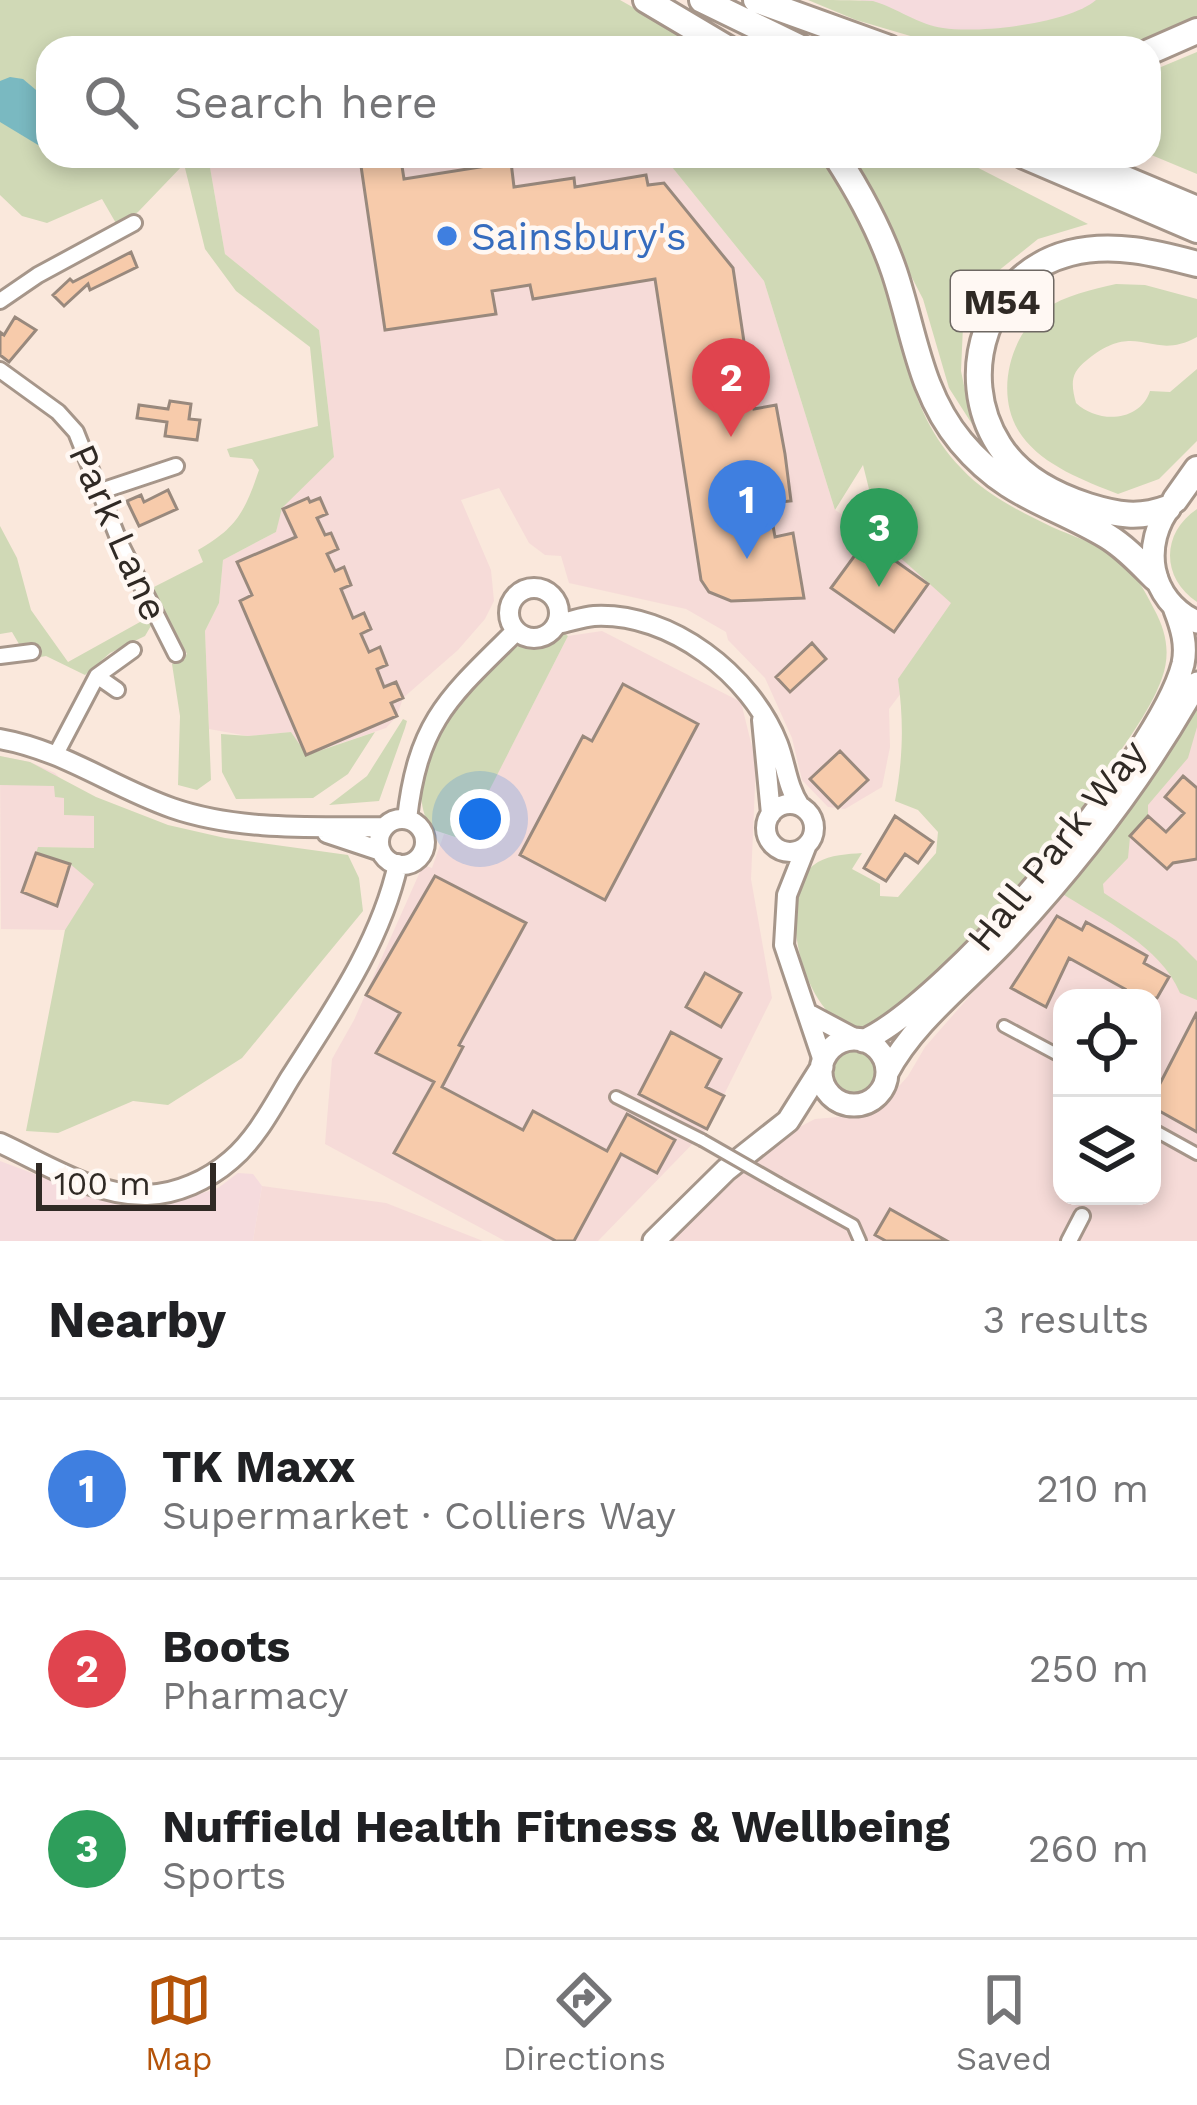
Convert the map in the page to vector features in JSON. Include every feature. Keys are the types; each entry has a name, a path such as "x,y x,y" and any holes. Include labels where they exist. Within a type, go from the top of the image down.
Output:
{"highway":[{"path":"646,0 707,36"},
{"path":"702,0 776,36"},
{"path":"753,0 823,36"},
{"path":"753,0 855,36"},
{"path":"1161,47 1197,31"},
{"name":"M54","path":"843,168 877,227 923,378 959,440 1016,492 1102,533 1155,578"},
{"path":"1052,168 1197,230"},
{"path":"1100,168 1197,209"},
{"name":"M54","path":"1180,499 1138,517 1121,515 1067,499 1030,477 1000,449 989,428 977,372 994,312 1024,275 1045,262 1069,253 1123,248 1197,264"},
{"path":"1180,499 1197,469"}],"main road":[{"path":"1180,499 1154,534 1155,578 1175,610 1197,622"},
{"name":"Hall Park Way","path":"887,1073 930,1005 1100,804 1159,716 1182,666 1185,639 1175,610"},
{"name":"Hall Park Way","path":"859,1040 930,1005 1067,872 1123,798 1197,683"},
{"path":"654,1241 726,1170 788,1120 823,1107 872,1100 883,1088 887,1073 880,1053 859,1040 836,1045 788,1120"},
{"path":"822,1064 824,1086 846,1104"}],"street":[{"path":"2,297 134,223"},
{"name":"Park Lane","path":"0,370 58,412 76,432 120,543 176,654"},
{"path":"101,491 176,466"},
{"path":"142,476 149,492"},
{"path":"516,631 508,609 516,594 532,587 595,616 653,627 716,658 741,683 777,741 790,787 811,816 814,828 787,895"},
{"path":"550,593 559,608 557,624"},
{"path":"516,631 538,638 557,624 595,616"},
{"path":"407,819 425,734 457,688 516,631"},
{"path":"150,643 166,635"},
{"path":"7,638 5,656 32,652"},
{"path":"56,754 97,676 134,650"},
{"path":"97,676 117,690"},
{"path":"761,715 771,814 766,832 775,847 787,895 784,944 811,1015 822,1064"},
{"path":"0,739 56,754 175,809 316,829 384,827"},
{"path":"771,814 784,805 800,806"},
{"path":"316,829 381,851 398,864 412,862 425,845 423,831 407,819 394,820 379,838 381,851"},
{"path":"775,847 787,852 806,847"},
{"path":"0,1143 94,1187 122,1194 152,1195 211,1176 234,1158 261,1125 333,1010 371,940 398,864"},
{"path":"811,1015 859,1040"},
{"path":"1004,1025 1053,1052"},
{"path":"616,1097 853,1225 860,1241"},
{"path":"1161,1136 1197,1154"},
{"path":"1069,1241 1082,1216"}],"shaded area":[{"path":"860,0 1116,0 1115,13 968,36 934,36"},
{"path":"210,168 673,168 764,281 835,510 973,598 889,709 890,747 882,787 845,809 828,807 802,780 792,738 765,678 728,640 726,632 686,609 569,583 561,556 545,555 529,543 499,488 461,500 491,570 494,601 458,650 403,698 397,716 386,728 306,755 291,732 248,736 209,729 205,631 219,603 223,560 276,532 281,508 334,457 319,330 225,254"},
{"path":"602,631 741,702 756,763 751,879 772,998 707,1129 598,1241 505,1241 325,1144 332,1059 423,865 432,868 444,834 467,833 568,636"},
{"path":"1197,708 1197,1241 669,1241 784,1135 815,1119 861,1115 883,1104 925,1047 1061,892"},
{"path":"0,756 55,773 94,815 95,848 39,847 37,852 70,864 95,884 65,930 1,929"},
{"path":"0,1161 101,1199 140,1208 218,1188 238,1173 253,1174 262,1186 253,1241 0,1241"},
{"path":"262,1186 386,1203 483,1241 253,1241"}],"green space":[{"path":"0,0 620,0 684,36 36,36 36,168 180,168 138,212 117,225 102,199 47,223 22,216 0,195"},
{"path":"808,0 873,1 925,24 959,29 1046,21 1096,0 1197,0 1197,22 1160,36 910,36"},
{"path":"1197,52 1197,174 1161,159 1161,67"},
{"path":"185,168 210,168 225,254 319,330 334,457 282,508 276,532 223,560 219,603 205,631 211,780 197,790 178,785 180,716 172,664 187,654 152,588 203,562 198,550 231,526 244,508 259,470 252,459 230,457 227,449 318,426 310,347 236,291 205,249"},
{"path":"673,168 832,168 872,243 914,389 941,443 992,494 1124,564 1158,617 1167,651 1165,669 1136,728 1031,873 911,1000 868,1028 846,1026 827,1011 812,988 801,960 796,902 803,878 828,858 862,853 852,869 880,884 880,896 898,897 936,853 938,832 918,810 895,801 902,740 898,679 951,603 867,528 870,493 863,465 835,510 764,281"},
{"path":"855,168 978,168 1088,224 1038,239 992,276 963,326 961,371 972,424 949,388 923,299"},
{"path":"1116,284 1145,285 1197,299 1197,337 1167,346 1120,342 1087,360 1075,374 1076,403 1106,417 1137,409 1150,391 1170,392 1197,369 1197,441 1159,479 1118,494 1066,471 1031,447 1013,421 1007,387 1014,351 1032,321 1061,300"},
{"path":"1197,509 1197,602 1177,581 1170,556 1177,530"},
{"path":"0,526 17,558 31,610 68,662 149,617 152,624 145,636 110,653 85,675 46,656 35,658 33,642 19,644 12,632 0,634"},
{"path":"562,632 568,636 467,834 455,837 431,829 422,806 422,781 428,755 454,706 509,651"},
{"path":"1197,708 1188,758 1148,805 1148,816 1130,837 1128,858 1103,884 1104,893 1177,941 1197,961 1197,1000 1180,993 1145,947 1061,893"},
{"path":"403,719 405,728 379,801 329,805 367,776"},
{"path":"291,732 307,755 375,732 348,774 313,798 236,799 222,772 221,734"},
{"path":"0,756 30,762 96,797 168,825 348,855 359,878 363,911 242,1058 168,1105 133,1101 58,1133 26,1131 65,930 94,884 70,864 36,853 38,847 94,848 94,816 64,815 64,798 55,797 54,786 0,785"},
{"path":"854,1048 871,1055 878,1072 871,1089 854,1096 837,1089 830,1072 837,1055"}],"water":[{"path":"23,79 36,90 36,144 0,122 0,81"}],"building":[{"path":"361,168 402,168 404,179 473,168 512,168 514,187 574,178 575,187 646,175 648,185 664,183 733,268 754,409 776,405 785,454 791,501 769,503 775,537 793,533 804,598 731,601 709,592 701,580 655,279 533,299 530,285 492,291 496,314 385,330"},
{"path":"131,252 137,267 90,290 88,284 64,306 53,295 70,279 73,282"},
{"path":"15,317 36,330 9,362 0,355 0,332 4,335"},
{"path":"170,401 191,404 189,419 200,420 197,440 165,436 167,422 137,418 139,405 168,409"},
{"path":"168,490 177,509 139,526 127,501 141,495 144,502"},
{"path":"308,498 310,502 320,498 327,514 317,518 338,549 327,554 335,571 344,567 351,585 341,589 353,618 364,613 371,629 361,634 369,652 380,647 387,665 377,669 384,687 396,682 403,698 391,703 397,716 306,755 240,601 252,595 237,562 296,537 283,509"},
{"path":"866,540 928,584 894,632 831,588"},
{"path":"812,643 826,659 790,692 776,677"},
{"path":"623,684 698,724 605,900 520,855 583,736 592,741"},
{"path":"840,751 868,780 838,808 810,779"},
{"path":"1183,776 1197,788 1197,859 1173,863 1167,869 1130,836 1148,816 1166,832 1184,813 1165,797"},
{"path":"895,816 933,842 918,863 905,854 886,881 864,868"},
{"path":"36,853 70,864 57,906 22,892"},
{"path":"435,876 526,923 459,1045 463,1047 442,1087 523,1130 533,1111 607,1151 627,1114 675,1140 657,1173 621,1154 574,1241 556,1241 394,1153 434,1082 376,1053 400,1013 366,995"},
{"path":"1057,916 1082,930 1086,922 1147,956 1144,963 1169,977 1161,991 1125,989 1069,958 1046,1007 1011,988"},
{"path":"705,973 741,993 721,1027 686,1007"},
{"path":"1197,1012 1197,1132 1161,1112 1161,1082"},
{"path":"671,1032 721,1059 706,1087 724,1096 707,1129 639,1094"},
{"path":"890,1209 947,1241 886,1241 875,1235"}],"place":[{"name":"Sainsbury's","path":"447,236"},
{"name":"Boots","path":"731,437"},
{"name":"TK Maxx","path":"747,559"},
{"name":"Nuffield Health Fitness & Wellbeing","path":"879,587"}]}
